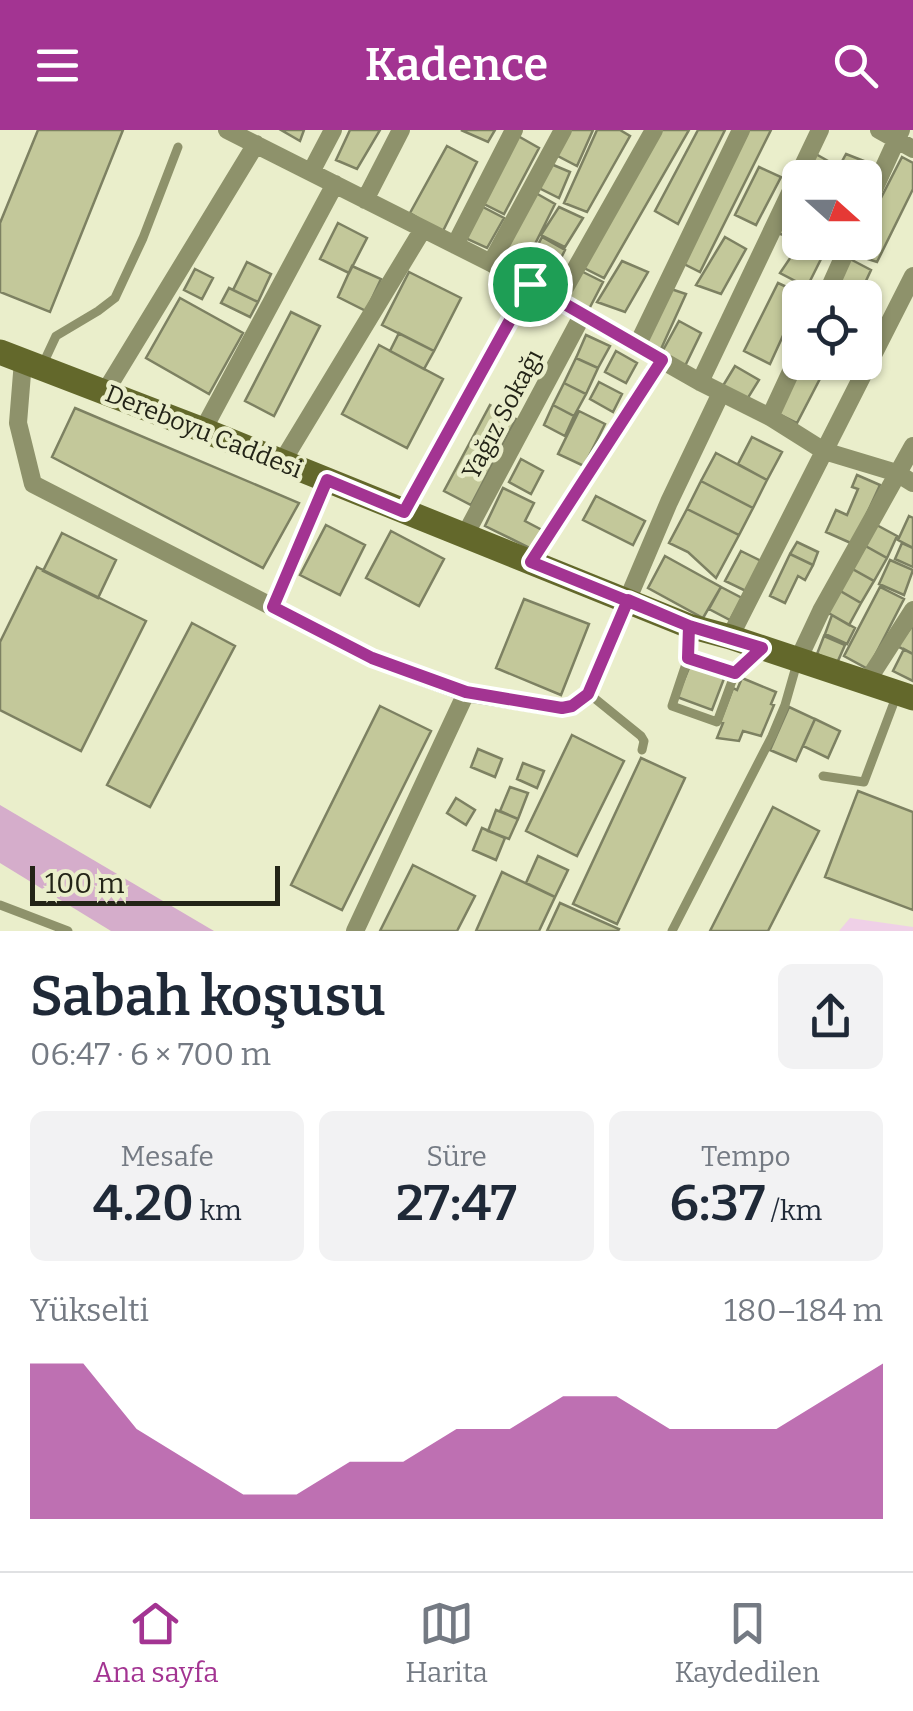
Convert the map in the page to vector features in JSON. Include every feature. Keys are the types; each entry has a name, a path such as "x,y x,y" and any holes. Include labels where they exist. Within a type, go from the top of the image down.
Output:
{"main road":[{"name":"Dereboyu Caddesi","path":"22,361 689,626 905,696"}],"street":[{"path":"228,130 530,284 824,451 905,478"},
{"path":"311,172 332,130"},
{"path":"365,200 402,130"},
{"path":"455,245 514,130"},
{"path":"491,263 563,130"},
{"path":"558,300 654,130"},
{"path":"637,346 742,130"},
{"path":"700,382 820,130"},
{"path":"879,130 904,140 882,179"},
{"path":"105,392 256,144"},
{"path":"203,430 334,184"},
{"path":"282,462 423,229"},
{"path":"730,637 913,276"},
{"name":"Yağız Sokağı","path":"404,512 530,284"},
{"name":"Yağız Sokağı","path":"464,537 583,314"},
{"path":"531,562 662,360"},
{"path":"22,361 18,423 34,484 372,658 466,692 562,708 588,694 721,393"},
{"path":"770,417 787,380"},
{"path":"798,660 821,612 905,478 913,446"},
{"path":"273,607 327,480"},
{"path":"866,682 913,610"},
{"path":"355,931 466,692"}],"lane":[{"path":"22,361 115,298 178,147"},
{"path":"689,626 688,658 672,706 716,722 735,673 762,648"},
{"path":"688,658 735,673"},
{"path":"672,931 772,736 798,660"},
{"path":"588,694 642,736 642,750"},
{"path":"823,776 864,782 905,696"},
{"path":"0,905 68,931"}],"shaded area":[{"path":"0,805 214,931 111,931 0,863"},
{"path":"850,918 913,927 913,931 839,931"}],"building":[{"path":"38,130 123,130 50,312 0,292 0,223"},
{"path":"281,130 304,130 300,141"},
{"path":"350,130 380,130 357,169 336,160"},
{"path":"461,130 495,130 488,142"},
{"path":"568,130 593,130 577,166 554,154"},
{"path":"597,130 620,130 630,136 587,212 564,203"},
{"path":"661,130 689,130 604,278 584,268"},
{"path":"698,130 725,130 678,224 655,211"},
{"path":"749,130 771,130 700,272 682,263"},
{"path":"518,136 539,148 504,214 482,203"},
{"path":"447,146 477,162 442,233 410,213"},
{"path":"902,157 913,163 913,189 882,252 882,196"},
{"path":"551,164 570,172 559,198 537,187"},
{"path":"759,167 781,177 756,225 735,215"},
{"path":"534,192 555,204 521,272 496,261"},
{"path":"481,206 504,218 487,248 463,237"},
{"path":"559,207 583,218 565,247 541,235"},
{"path":"782,218 782,235 774,232"},
{"path":"338,223 367,238 349,273 320,259"},
{"path":"542,237 565,250 551,278 527,266"},
{"path":"725,237 746,249 721,294 696,285"},
{"path":"789,260 820,260 810,280 794,280 780,273"},
{"path":"850,260 871,270 866,280 840,280"},
{"path":"622,261 648,272 625,312 597,302"},
{"path":"247,262 271,274 258,302 233,290"},
{"path":"352,266 381,279 366,311 338,297"},
{"path":"195,269 213,278 202,299 184,290"},
{"path":"581,271 603,282 588,311 565,298"},
{"path":"409,272 461,298 434,351 382,325"},
{"path":"778,283 782,285 782,338 770,364 744,351"},
{"path":"229,288 258,302 250,317 221,303"},
{"path":"668,288 686,294 661,349 643,342"},
{"path":"180,298 243,333 209,394 146,358"},
{"path":"291,312 320,326 274,416 245,401"},
{"path":"679,321 701,333 685,366 661,354"},
{"path":"399,333 434,351 424,369 390,351"},
{"path":"586,335 610,346 598,368 576,358"},
{"path":"379,345 443,379 407,448 342,414"},
{"path":"616,351 637,363 626,383 605,372"},
{"path":"576,358 598,368 586,394 564,383"},
{"path":"735,366 759,380 746,401 721,389"},
{"path":"790,380 819,380 797,423 773,411"},
{"path":"599,382 622,394 613,412 590,399"},
{"path":"564,383 586,394 574,416 553,405"},
{"path":"490,405 516,419 471,505 444,491"},
{"path":"553,405 574,416 565,436 544,425"},
{"path":"75,408 299,503 263,568 52,457"},
{"path":"579,411 605,424 584,466 558,454"},
{"path":"752,437 782,452 767,480 738,464"},
{"path":"716,453 767,480 753,508 701,481"},
{"path":"521,459 543,471 531,494 509,482"},
{"path":"857,475 880,485 853,544 826,532 836,510 847,515 858,489 852,487"},
{"path":"701,481 753,508 739,535 687,509"},
{"path":"503,488 534,503 525,521 542,530 532,549 485,526"},
{"path":"596,496 645,521 633,545 583,520"},
{"path":"687,509 739,535 716,578 688,552 669,543"},
{"path":"909,516 913,518 913,548 898,540"},
{"path":"873,523 897,536 887,558 862,544"},
{"path":"326,525 365,545 340,595 300,575"},
{"path":"391,531 444,559 419,606 366,578"},
{"path":"62,533 116,560 98,598 43,571"},
{"path":"797,542 818,552 813,565 790,554"},
{"path":"902,543 913,548 913,567 895,559"},
{"path":"862,544 887,558 874,581 849,567"},
{"path":"741,551 763,562 748,592 725,581"},
{"path":"790,554 813,565 805,580 798,576 785,603 770,596"},
{"path":"665,556 721,587 703,618 648,588"},
{"path":"890,560 913,570 904,595 879,584"},
{"path":"37,567 146,621 81,751 0,710 0,642"},
{"path":"849,567 874,581 861,603 837,589"},
{"path":"721,587 742,598 730,620 709,609"},
{"path":"880,587 904,599 868,669 844,656"},
{"path":"837,589 861,603 849,625 825,611"},
{"path":"524,599 589,624 561,695 496,668"},
{"path":"832,615 855,628 847,644 825,634"},
{"path":"192,623 235,646 150,807 107,785"},
{"path":"913,625 913,654 897,646"},
{"path":"824,636 845,645 837,663 817,654"},
{"path":"904,649 913,654 913,681 893,671"},
{"path":"691,663 725,676 712,710 677,697"},
{"path":"742,678 776,692 771,704 774,705 761,736 743,731 739,741 717,738 733,688 737,690"},
{"path":"380,706 431,731 342,910 291,885"},
{"path":"789,707 815,719 796,761 770,750"},
{"path":"815,719 840,731 828,758 803,746"},
{"path":"572,735 624,761 577,856 526,831"},
{"path":"478,749 502,759 495,777 471,767"},
{"path":"641,758 685,778 617,924 573,904"},
{"path":"523,763 544,771 537,788 517,779"},
{"path":"510,787 528,793 518,819 500,811"},
{"path":"858,791 913,812 913,910 825,877"},
{"path":"456,798 475,810 466,825 447,813"},
{"path":"773,807 819,831 768,931 710,931"},
{"path":"496,810 518,819 509,839 488,831"},
{"path":"482,828 505,838 496,860 473,850"},
{"path":"538,856 568,870 555,897 526,883"},
{"path":"413,865 475,896 457,931 380,931"},
{"path":"502,872 555,897 539,931 476,931"},
{"path":"560,903 619,929 547,931"}],"route":[{"path":"530,284 404,512 327,480 273,607 372,658 466,692 551,707 572,706 588,694 628,600 689,626 762,648 735,673 688,658 689,626 628,600 531,562 662,360 530,284"}]}
